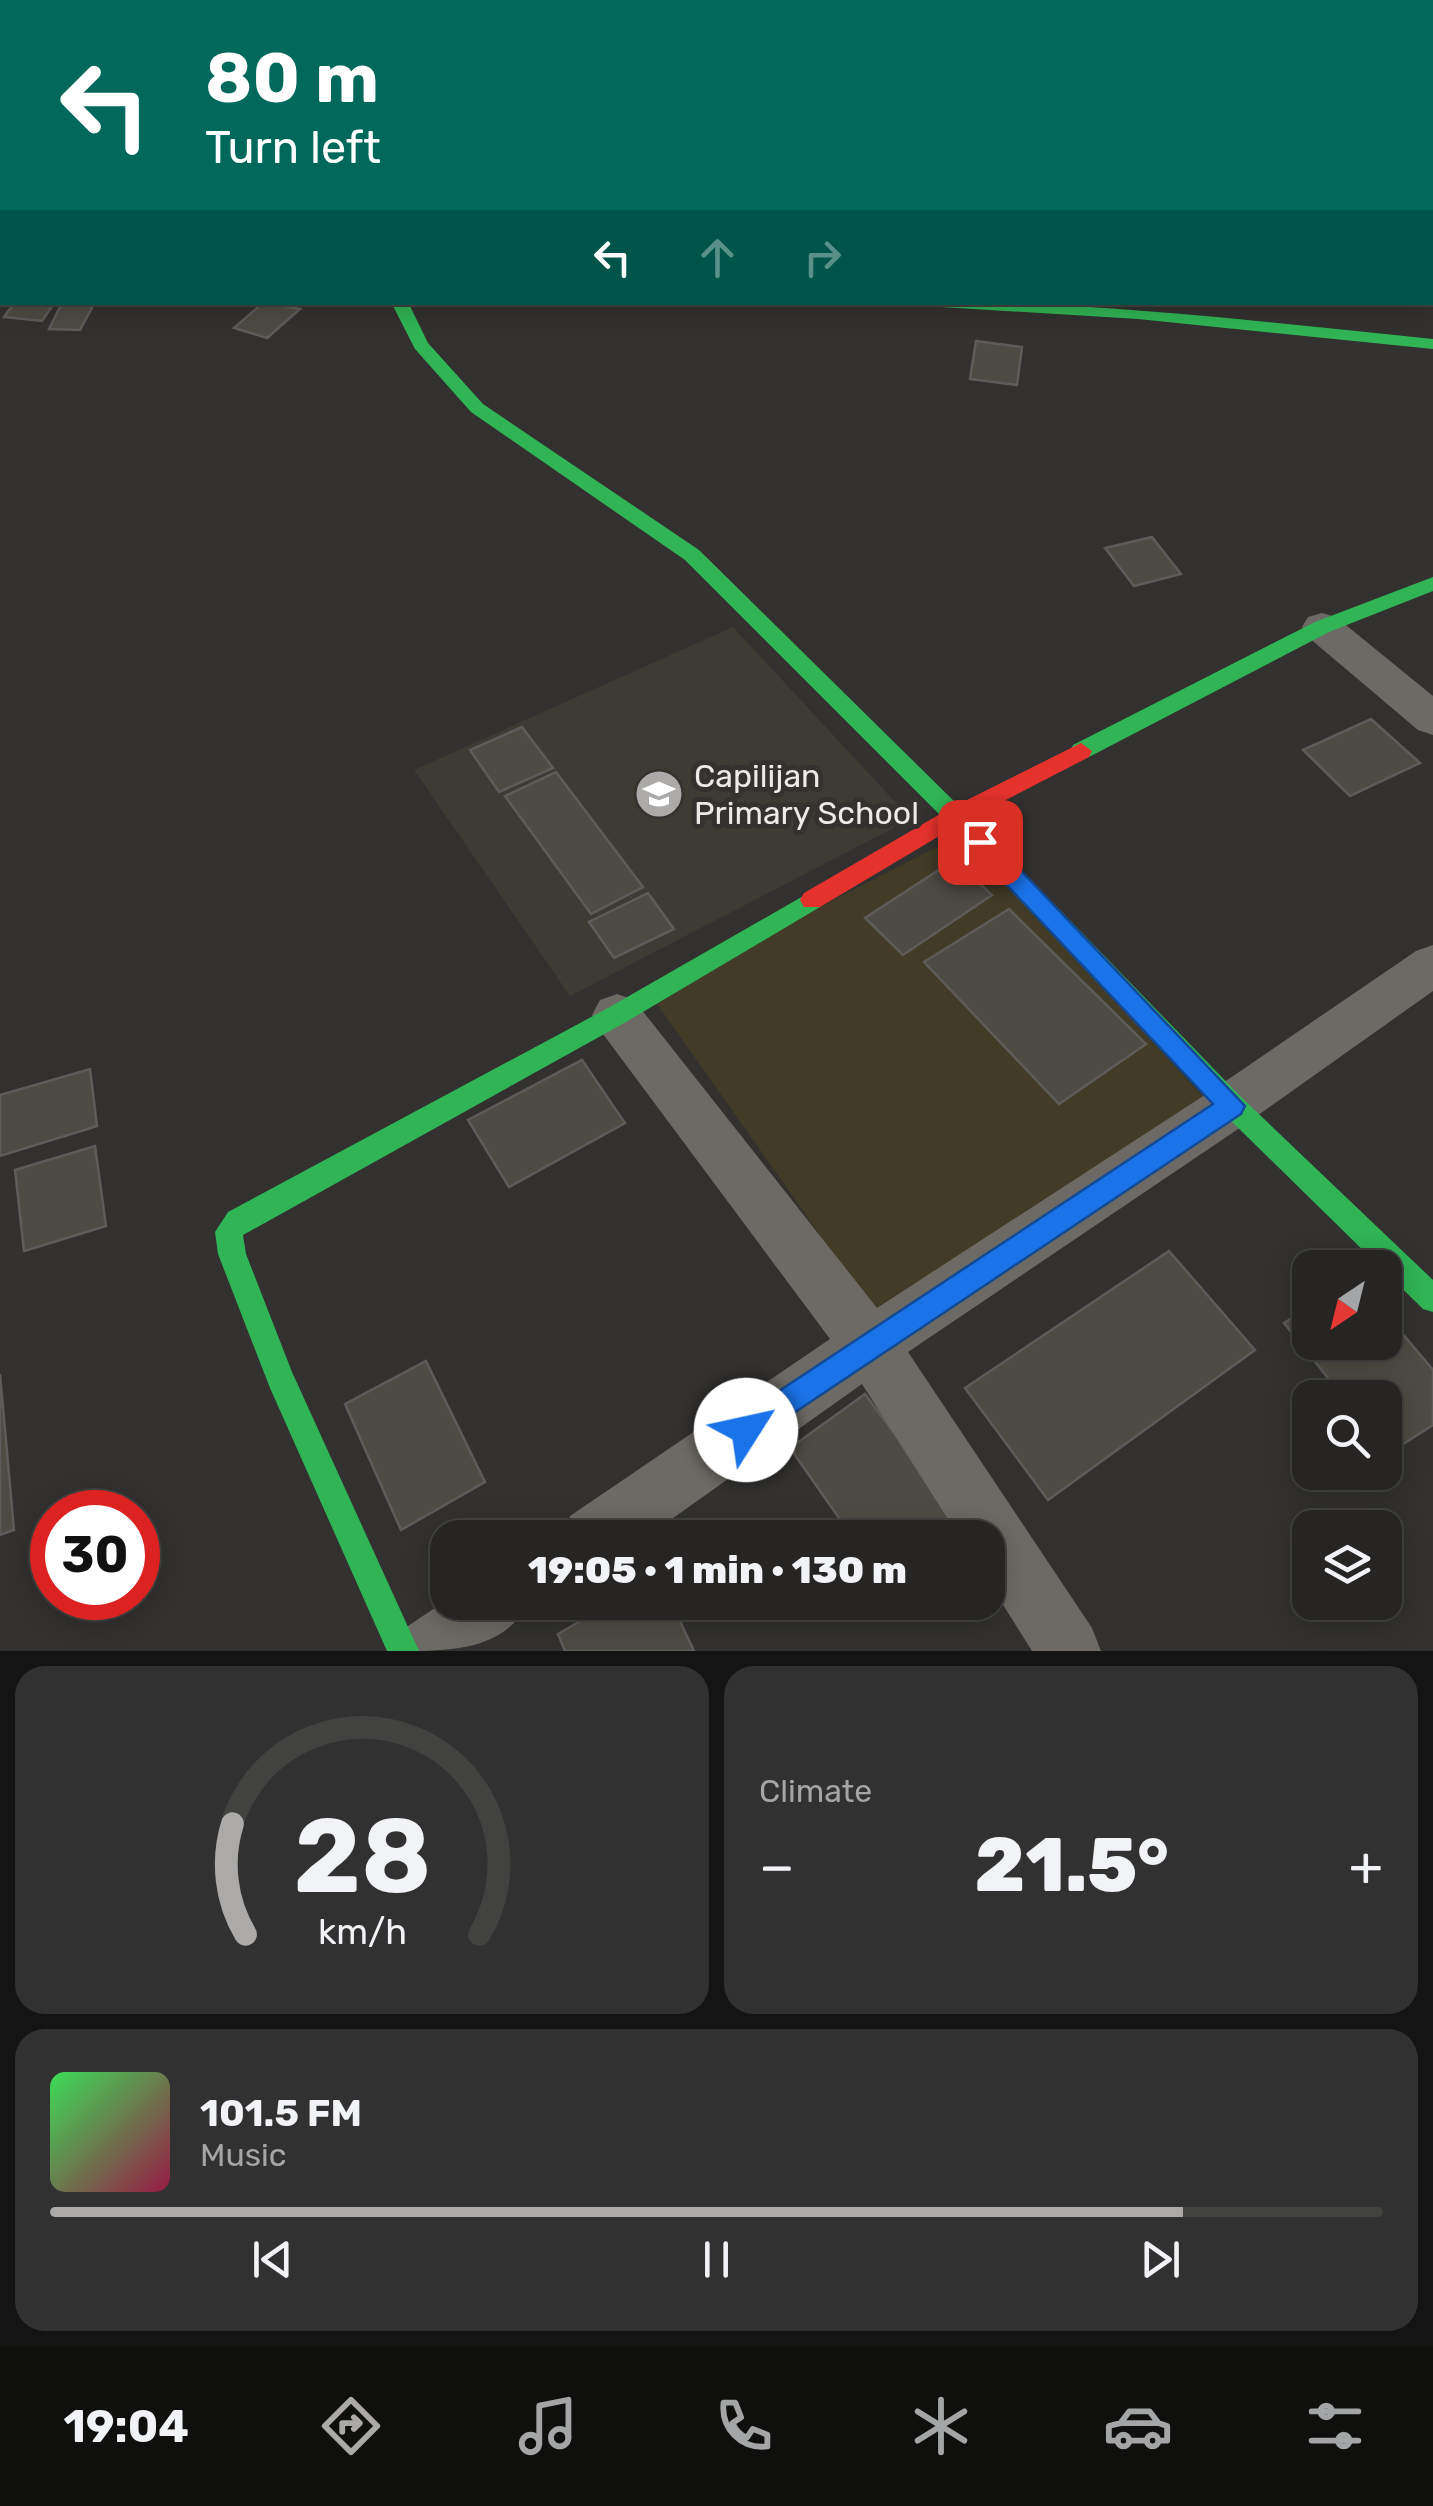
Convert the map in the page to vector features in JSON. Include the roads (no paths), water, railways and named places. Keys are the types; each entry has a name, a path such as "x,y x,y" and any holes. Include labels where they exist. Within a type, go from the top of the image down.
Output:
{"street":[{"path":"400,305 420,345 477,408 692,556 955,816 1232,1106 1433,1299"},
{"path":"990,305 1138,314 1433,344"},
{"path":"403,1651 280,1378 232,1254 229,1232 246,1215 618,1016 955,816 1322,626 1433,584"},
{"path":"1322,626 1433,719"},
{"path":"618,1520 870,1345 1232,1106 1433,965"},
{"path":"618,1016 870,1345 1069,1651"},
{"path":"428,1651 472,1620"}],"place":[{"name":"Capilijan Primary School","path":"659,794"}]}
